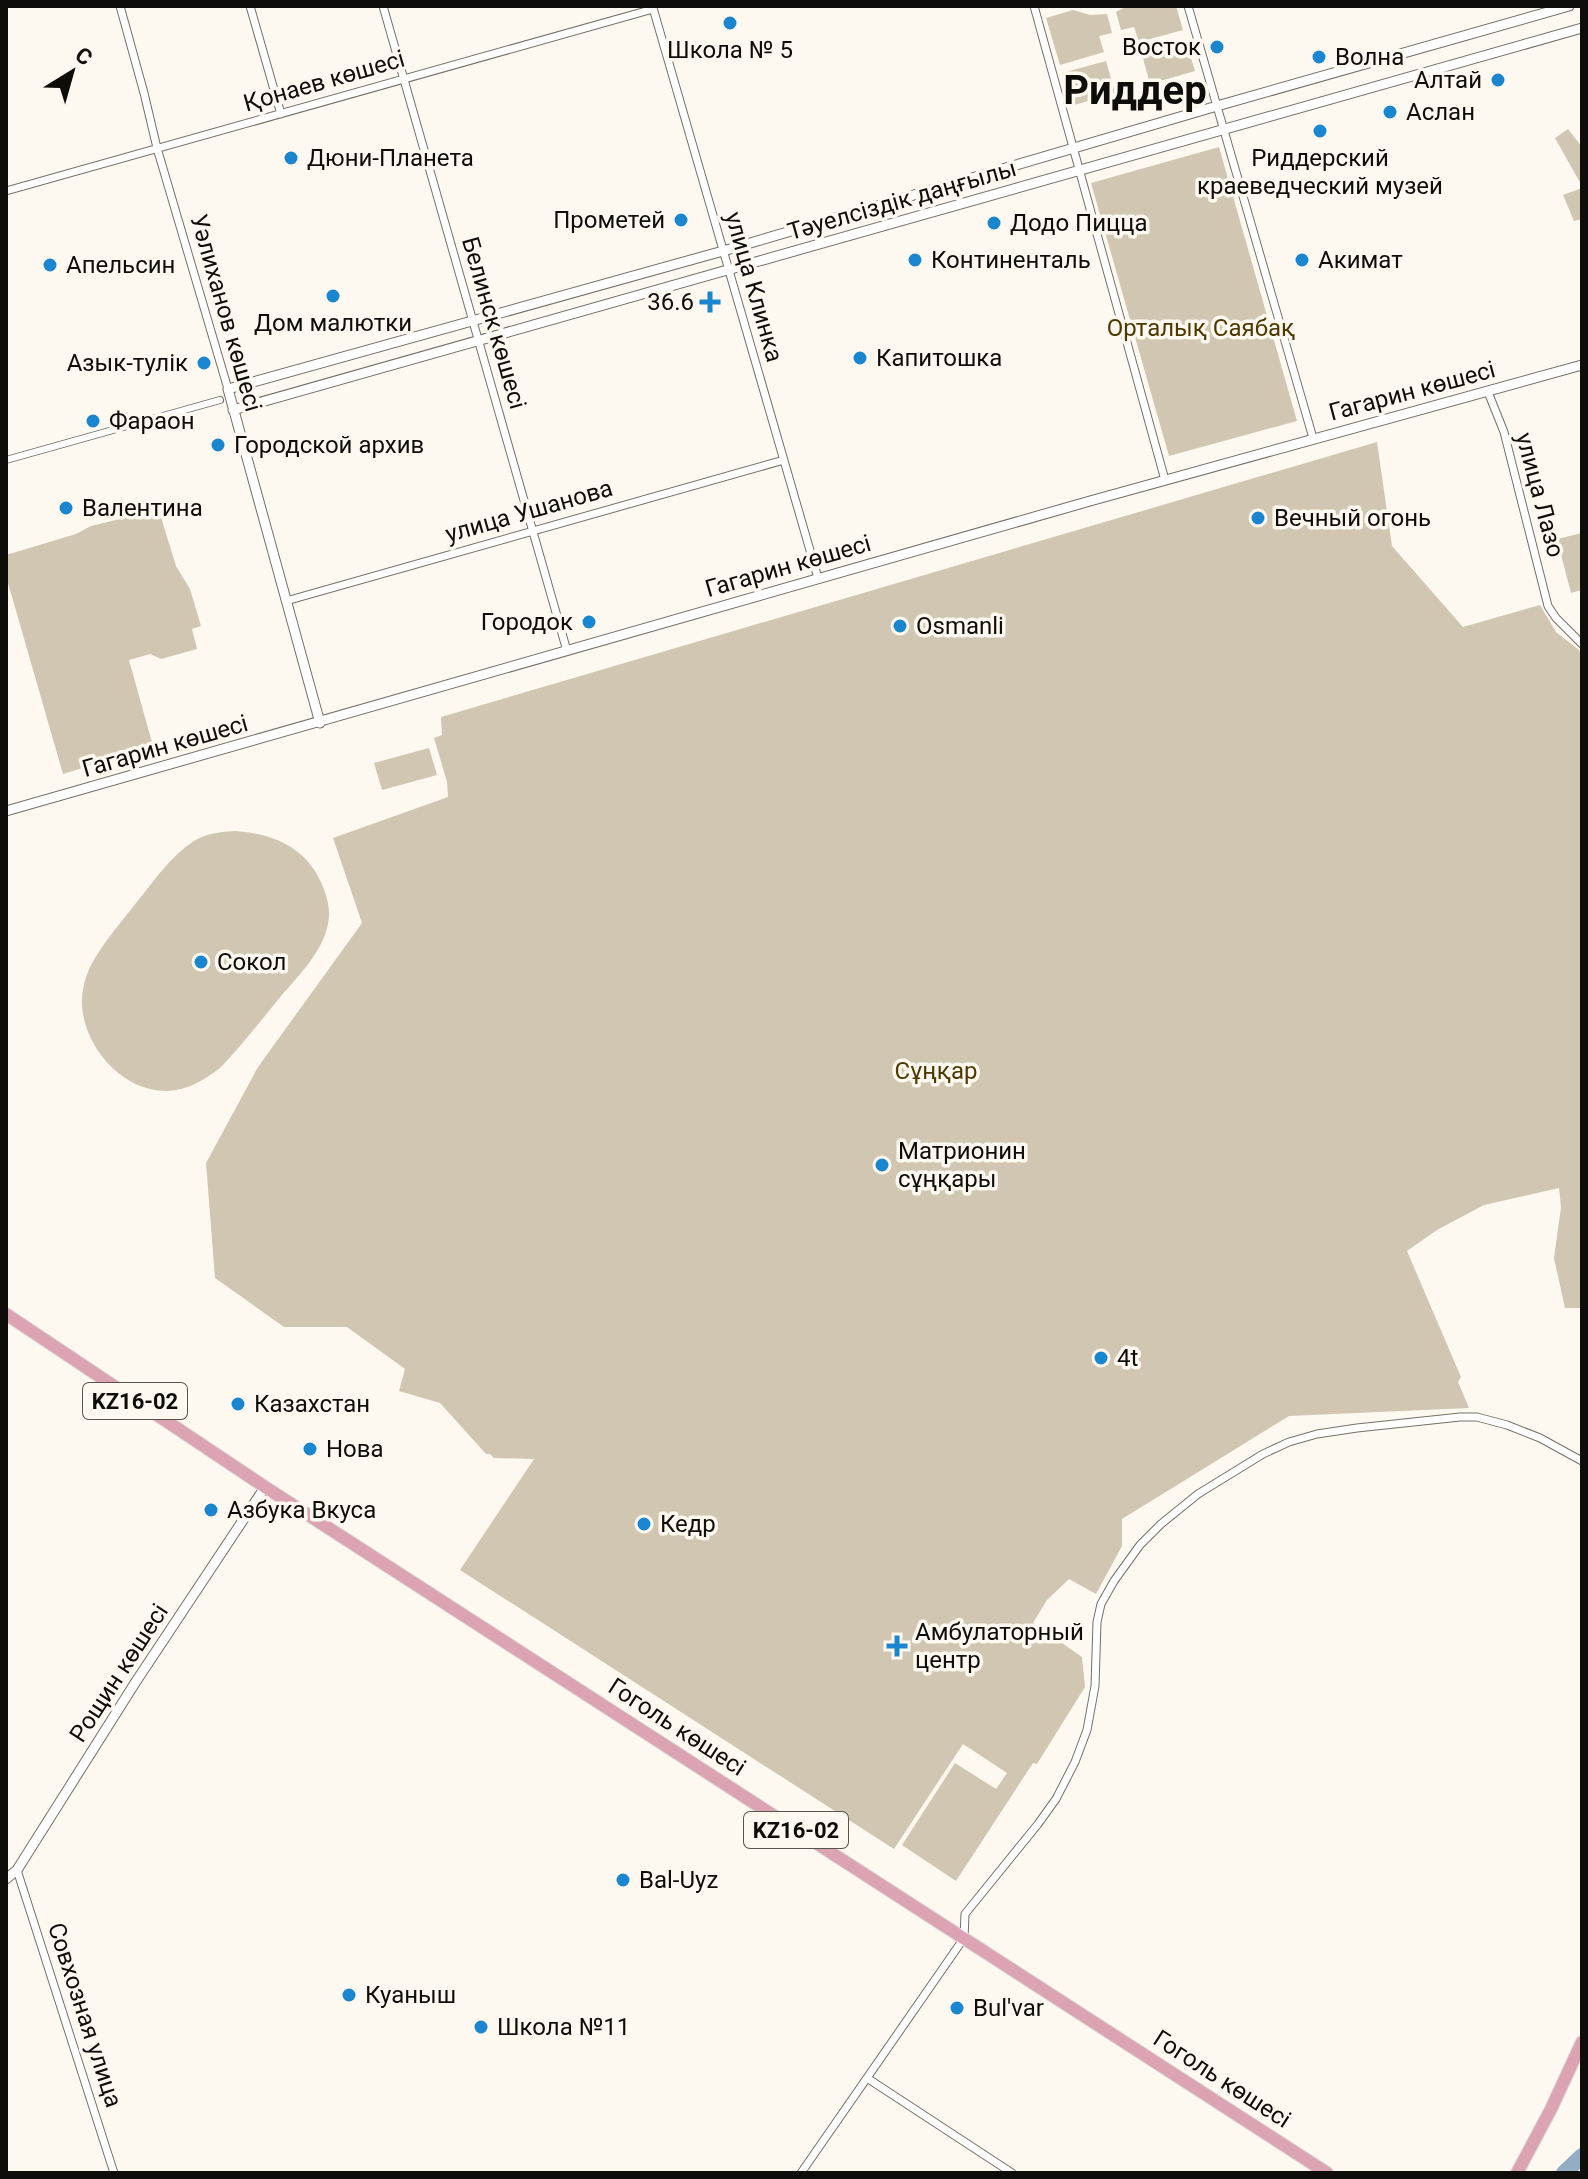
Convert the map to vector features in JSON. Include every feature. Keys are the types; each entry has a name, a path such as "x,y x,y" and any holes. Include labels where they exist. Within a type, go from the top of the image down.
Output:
{"main road":[{"name":"Гоголь көшесі","path":"6,1314 265,1487 1327,2173"},
{"path":"1517,2173 1582,2042"}],"street":[{"name":"Уәлиханов көшесі","path":"120,6 157,148 228,389 320,723"},
{"path":"250,6 281,114"},
{"name":"Белинск көшесі","path":"383,6 567,651"},
{"path":"1034,6 1165,480"},
{"path":"1188,6 1313,438"},
{"name":"Тәуелсіздік даңғылы","path":"228,389 723,251 1569,6"},
{"name":"Қонаев көшесі","path":"6,191 653,8"},
{"name":"улица Клинка","path":"653,8 818,578"},
{"name":"Тәуелсіздік даңғылы","path":"233,410 1582,28"},
{"name":"Гагарин көшесі","path":"6,811 818,578 1582,365"},
{"name":"улица Лазо","path":"1488,392 1504,432 1548,606 1582,644"},
{"path":"6,460 220,400"},
{"name":"улица Ушанова","path":"286,601 784,460"},
{"path":"801,2173 964,1938 965,1914 1056,1799 1087,1730 1095,1686 1097,1622 1101,1604 1140,1545 1161,1524 1198,1494 1263,1454 1317,1434 1357,1428 1477,1417 1540,1438 1582,1461"},
{"name":"Рощин көшесі","path":"6,1879 17,1870 135,1683 265,1487"},
{"name":"Совхозная улица","path":"17,1870 114,2173"},
{"path":"867,2078 1012,2173"}],"green space":[{"path":"1127,6 1176,6 1183,30 1139,42 1134,27 1121,30 1116,12"},
{"path":"1073,10 1090,15 1107,14 1112,33 1099,36 1104,52 1060,65 1046,18"},
{"path":"1185,39 1195,71 1150,84 1141,51"},
{"path":"1106,61 1115,93 1071,106 1062,73"},
{"path":"1568,129 1582,147 1582,186 1555,138"},
{"name":"Орталық Саябақ","path":"1219,147 1297,421 1169,456 1091,183"},
{"path":"1582,188 1582,219 1574,221 1563,195"},
{"name":"Сұңқар","path":"1377,442 1392,546 1463,627 1540,605 1556,632 1582,655 1582,1308 1565,1308 1554,1258 1561,1207 1559,1188 1484,1205 1437,1230 1407,1251 1461,1377 1458,1382 1469,1408 1289,1416 1122,1519 1122,1546 1096,1594 1069,1579 1047,1600 1033,1623 1082,1657 1085,1687 1037,1764 1033,1763 956,1881 902,1845 955,1763 996,1789 1007,1773 963,1744 894,1849 460,1570 534,1459 494,1458 486,1454 440,1403 399,1391 405,1369 347,1327 284,1327 215,1278 206,1163 258,1067 362,923 333,838 448,797 447,782 434,738 442,735 441,717"},
{"path":"156,501 176,566 190,589 201,626 192,629 197,649 161,659 150,654 129,660 153,746 63,774 6,576 6,555 124,518 123,510"},
{"path":"1582,533 1582,590 1571,593 1557,539"},
{"path":"429,748 437,775 382,790 374,763"},
{"name":"Сокол","path":"235,831 280,841 308,861 328,903 325,935 307,965 221,1067 196,1084 182,1089 167,1091 135,1084 108,1063 89,1034 82,1002 88,971 114,931 179,853 204,836"}],"waterway":[{"path":"1564,2173 1582,2156"}],"place":[{"name":"Школа № 5","path":"730,23"},
{"name":"Восток","path":"1217,47"},
{"name":"Волна","path":"1319,57"},
{"name":"Алтай","path":"1498,80"},
{"name":"Аслан","path":"1390,112"},
{"name":"Риддерский краеведческий музей","path":"1320,131"},
{"name":"Дюни-Планета","path":"291,158"},
{"name":"Прометей","path":"681,220"},
{"name":"Додо Пицца","path":"994,223"},
{"name":"Континенталь","path":"915,260"},
{"name":"Акимат","path":"1302,260"},
{"name":"Апельсин","path":"50,265"},
{"name":"Дом малютки","path":"333,296"},
{"name":"36.6","path":"710,302"},
{"name":"Капитошка","path":"860,358"},
{"name":"Азык-тулiк","path":"204,363"},
{"name":"Фараон","path":"93,421"},
{"name":"Городской архив","path":"218,445"},
{"name":"Валентина","path":"66,508"},
{"name":"Вечный огонь","path":"1258,518"},
{"name":"Городок","path":"589,622"},
{"name":"Osmanli","path":"900,626"},
{"name":"Сокол","path":"201,962"},
{"name":"Матрионин сұңқары","path":"882,1165"},
{"name":"4t","path":"1101,1358"},
{"name":"Казахстан","path":"238,1404"},
{"name":"Нова","path":"310,1449"},
{"name":"Азбука Вкуса","path":"211,1510"},
{"name":"Кедр","path":"644,1524"},
{"name":"Амбулаторный центр","path":"897,1646"},
{"name":"Bal-Uyz","path":"623,1880"},
{"name":"Куаныш","path":"349,1995"},
{"name":"Bul'var","path":"957,2008"},
{"name":"Школа №11","path":"481,2027"}],"district":[{"name":"Риддер","path":"1135,90"}]}
